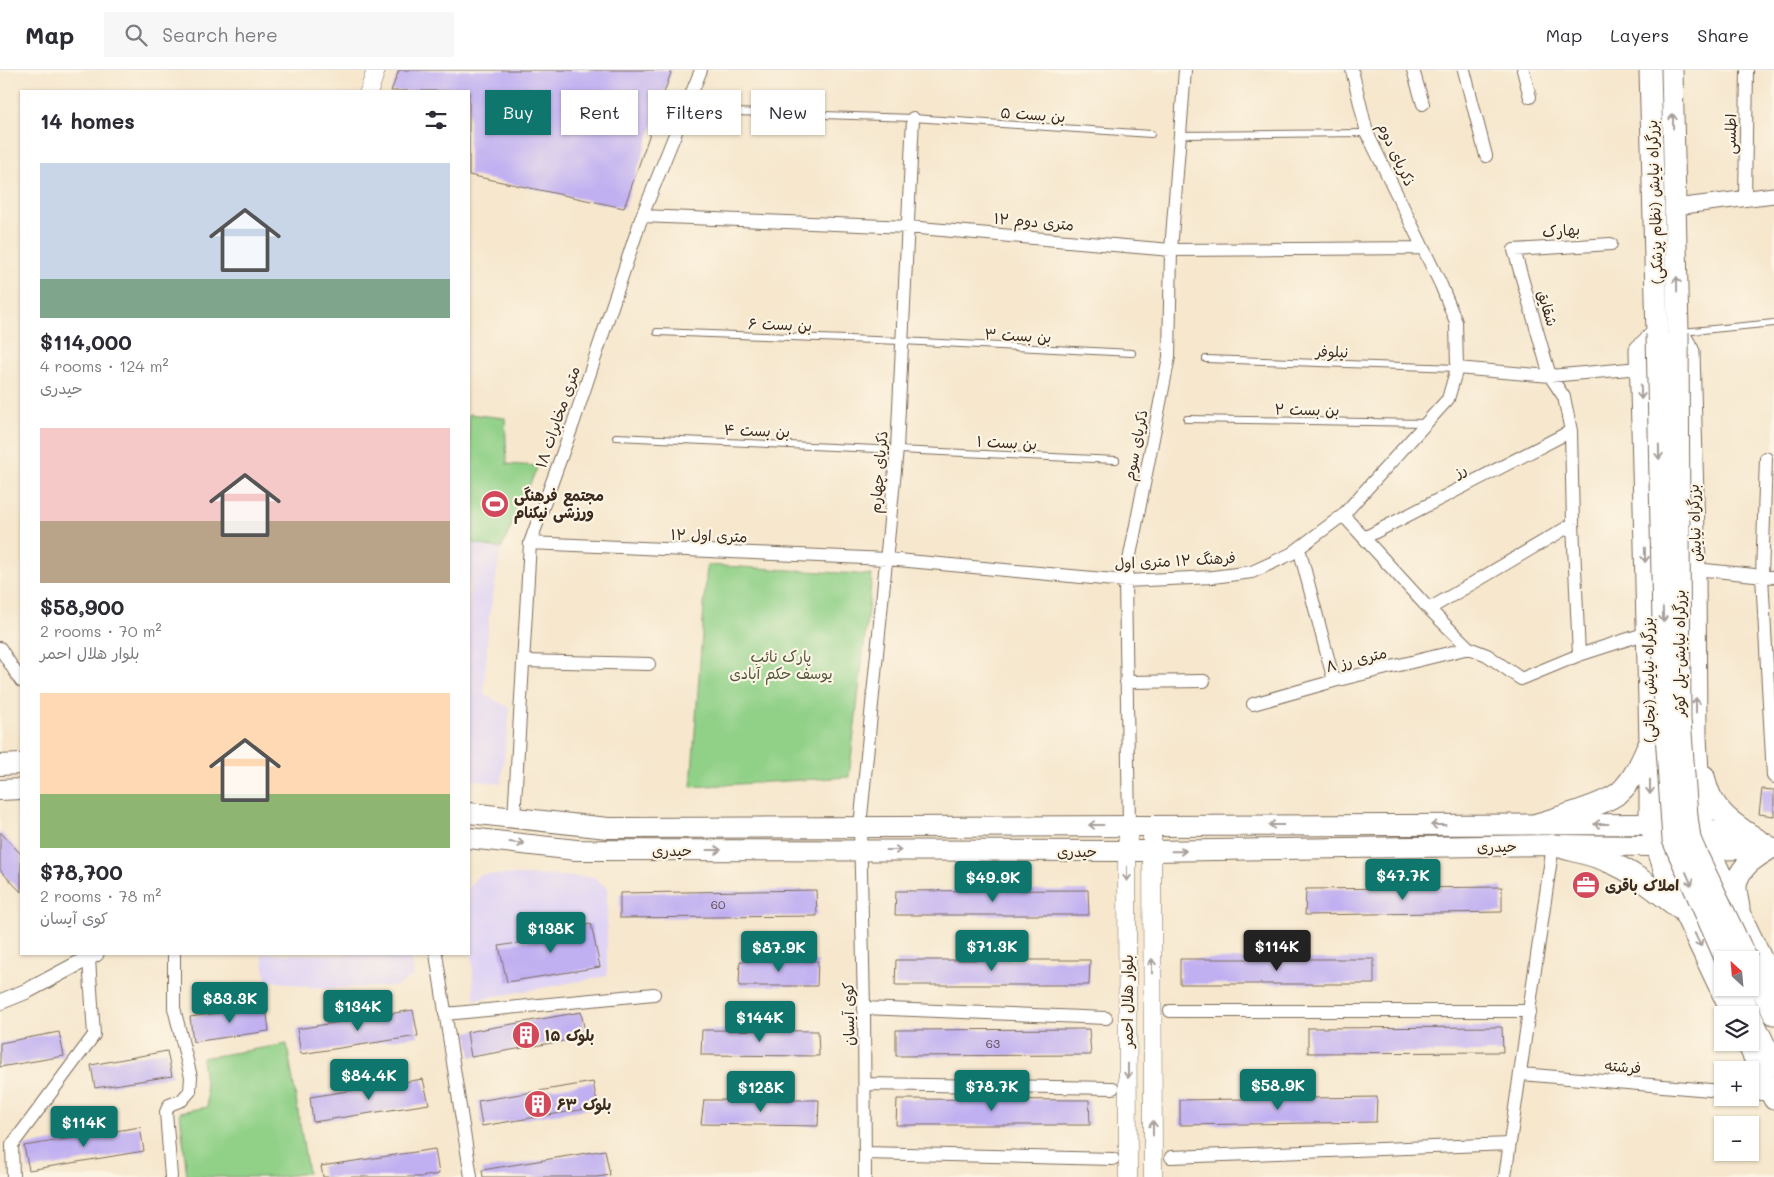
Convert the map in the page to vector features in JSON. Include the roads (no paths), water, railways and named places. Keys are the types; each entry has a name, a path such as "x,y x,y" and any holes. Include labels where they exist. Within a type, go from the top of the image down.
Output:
{"highway":[{"name":"بزرگراه نیایش (نظام پزشکی)","path":"1650,70 1657,334"},
{"name":"بزرگراه نیایش (نظام پزشکی)","path":"1672,70 1678,332"},
{"name":"بزرگراه نیایش-پل کوثر","path":"1678,332 1680,719 1687,816 1690,839 1744,951"},
{"name":"بزرگراه نیایش","path":"1678,332 1689,352 1695,570 1696,737 1703,828"},
{"name":"بزرگراه نیایش (نجاتی)","path":"1657,334 1640,350 1650,741 1650,824 1655,846 1665,872 1730,1006"},
{"name":"بزرگراه نیایش-پل کوثر","path":"1657,334 1665,719 1673,840 1722,951"},
{"path":"1650,741 1660,757 1669,761 1677,761 1686,756 1696,737"},
{"path":"1696,737 1706,788 1718,809 1731,822 1772,848 1756,858 1740,874 1736,886 1740,915"},
{"path":"1537,824 1606,800 1619,792 1640,764 1650,741"},
{"path":"1703,828 1709,850 1774,984"},
{"path":"1553,845 1609,861 1630,872 1685,913"},
{"path":"1759,983 1774,1014"},
{"path":"1742,996 1774,1065"},
{"path":"1751,1051 1773,1097"}],"main road":[{"path":"369,90 376,70"},
{"path":"0,765 20,764"},
{"path":"0,790 20,789"},
{"name":"حیدری","path":"470,813 608,828 1650,824 1703,828 1772,848"},
{"name":"بلوار هلال احمر","path":"1128,1177 1127,851 1129,825"},
{"name":"بلوار هلال احمر","path":"1152,826 1153,1177"},
{"name":"حیدری","path":"470,838 576,850 1152,851 1553,845 1655,846 1709,850 1772,848"}],"street":[{"name":"۱۸ متری مخابرات","path":"514,819 530,543 573,424 642,216 701,70"},
{"name":"ذکریای سوم","path":"1129,825 1125,581 1169,357 1171,250 1185,70"},
{"name":"ذکریای دوم","path":"1352,70 1367,133 1423,248"},
{"path":"1413,70 1423,104"},
{"path":"1464,70 1486,156"},
{"path":"1523,70 1530,97"},
{"name":"اطلسی","path":"1745,198 1748,70"},
{"name":"ذکریای چهارم","path":"860,827 897,449 913,118"},
{"path":"1675,207 1774,195"},
{"name":"۱۲ متری دوم","path":"642,216 908,227 1171,250 1423,248"},
{"name":"بهارک","path":"1514,250 1610,244"},
{"name":"فرهنگ ۱۲ متری اول","path":"887,559 1125,581 1213,577 1252,572 1291,554 1344,515 1448,399 1457,368 1456,322 1423,248"},
{"name":"شقایق","path":"1514,250 1550,376 1564,397 1571,431 1579,655"},
{"path":"1457,368 1550,376 1640,368"},
{"name":"رز","path":"1364,538 1571,431"},
{"path":"1766,458 1774,777"},
{"path":"1344,515 1429,609 1469,648 1487,655 1521,679 1579,655 1647,633"},
{"path":"1429,609 1573,524"},
{"name":"۱۲ متری اول","path":"530,543 887,559"},
{"path":"1299,548 1334,681"},
{"path":"1695,570 1768,577"},
{"path":"0,648 20,679"},
{"name":"۸ متری رز","path":"1252,704 1334,681 1469,648"},
{"path":"523,661 649,664"},
{"path":"1126,682 1204,681"},
{"name":"کوی آیسان","path":"860,827 866,1177"},
{"path":"1505,1177 1553,845"},
{"path":"171,1177 166,1112 169,1105 182,1100 190,1091 191,1077 174,1008 174,955"},
{"path":"436,955 471,1177"},
{"path":"0,1002 27,991 92,956 94,1035 12,1145 13,1177"},
{"path":"446,1014 654,994"},
{"path":"864,1008 1106,1018"},
{"path":"1170,1011 1530,1011"},
{"name":"فرشته","path":"1521,1074 1714,1090"},
{"path":"865,1084 1113,1088"},
{"path":"1759,1095 1773,1097"},
{"path":"1171,1157 1510,1144"},
{"path":"865,1153 1113,1159"}],"lane":[{"name":"بن بست ۵","path":"741,112 913,118 1151,134"},
{"path":"1179,135 1367,133"},
{"path":"1678,332 1774,323"},
{"name":"بن بست ۶","path":"657,332 902,341"},
{"name":"بن بست ۳","path":"902,341 1132,353"},
{"name":"نیلوفر","path":"1206,358 1457,368"},
{"name":"بن بست ۲","path":"1187,419 1426,423"},
{"name":"بن بست ۴","path":"616,437 897,449"},
{"name":"بن بست ۱","path":"897,449 1116,460"}],"place":[{"name":"مجتمع فرهنگی ورزشی نیکنام","path":"495,504"},
{"name":"املاک باقری","path":"1586,885"},
{"name":"بلوک ۱۵","path":"526,1035"},
{"name":"بلوک ۶۳","path":"538,1104"}],"park label":[{"name":"پارک نائب یوسف حکم آبادی","path":"781,664"}]}
